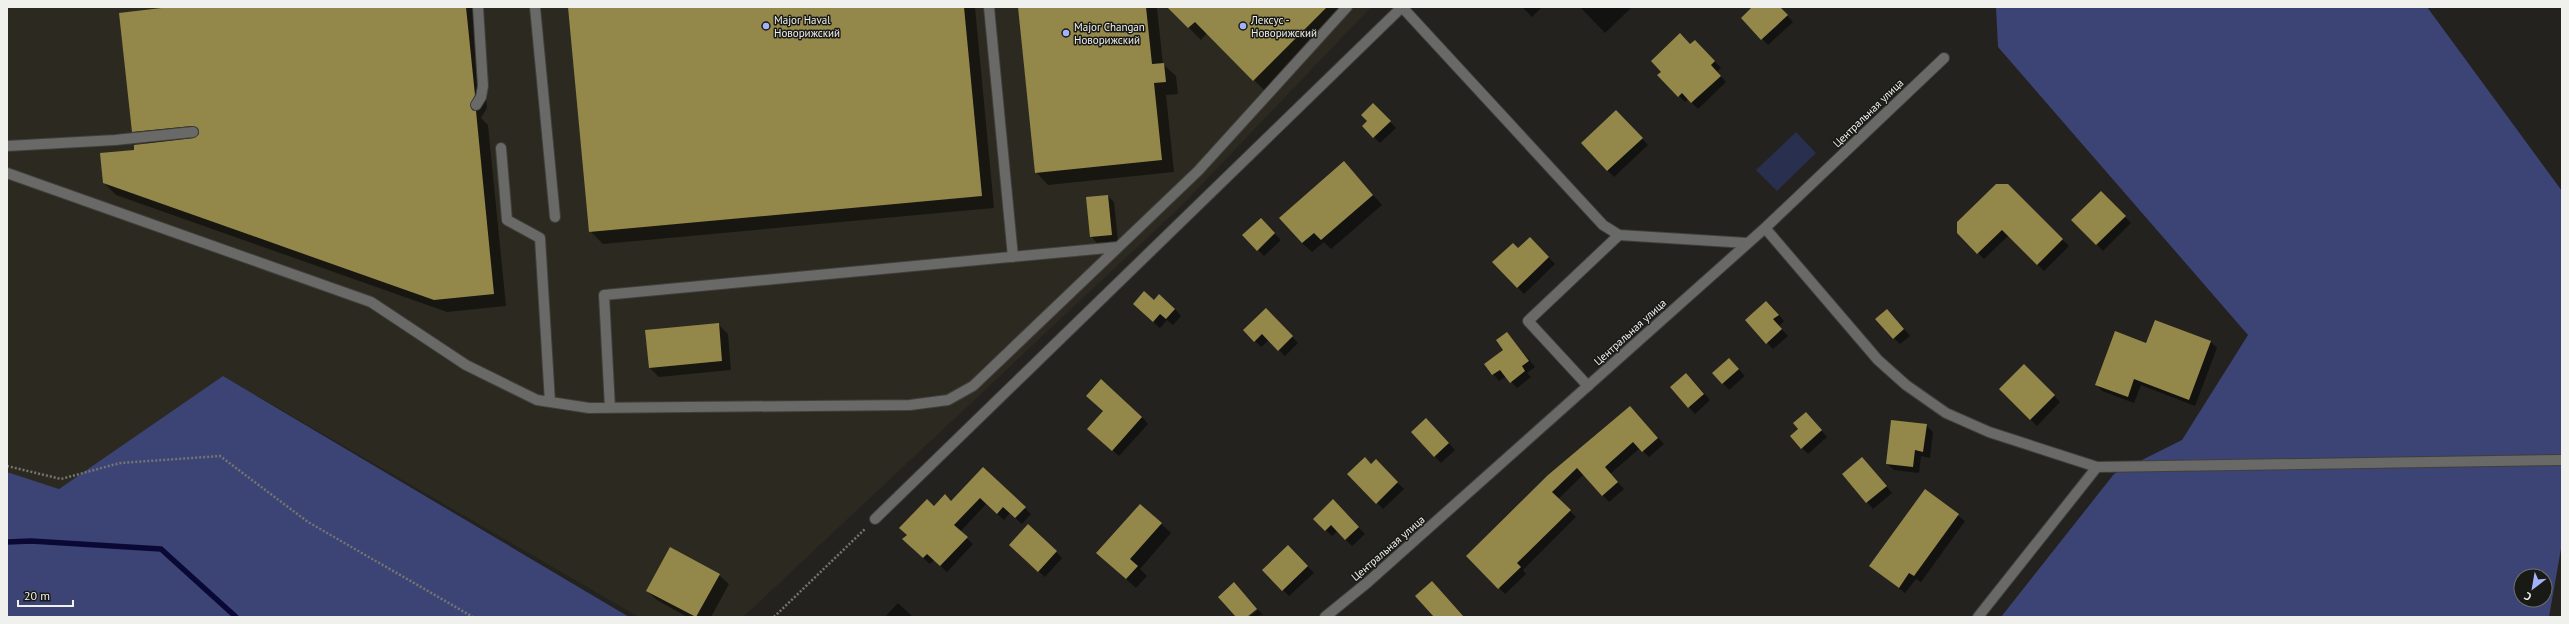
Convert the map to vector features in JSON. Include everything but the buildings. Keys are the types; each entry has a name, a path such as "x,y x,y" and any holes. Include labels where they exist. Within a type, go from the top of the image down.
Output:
{"street":[{"path":"476,105 481,97 483,86 478,7"},
{"path":"535,7 555,217"},
{"path":"989,7 1013,257"},
{"path":"7,173 371,302 466,365 537,400 589,408 910,405 948,400 973,386 1198,171 1347,7"},
{"path":"875,519 1402,7 1603,225 1619,235 1747,243"},
{"name":"Центральная улица","path":"1325,617 1368,582 1765,228 1944,58"},
{"path":"7,146 115,140 193,132"},
{"path":"501,148 507,220 540,238 550,402"},
{"path":"1765,228 1878,360 1906,385 1946,413 1989,432 2097,466 2562,460"},
{"path":"1588,386 1528,322 1619,235"},
{"path":"610,408 604,295 1118,247"},
{"path":"1978,617 2097,466"}],"path":[{"path":"7,466 61,479 120,463 220,456 308,522 473,617"},
{"path":"774,617 875,519"}],"shaded area":[{"path":"7,7 1371,7 1181,206 743,617 639,617 223,376 59,489 7,472"},
{"path":"1996,7 2427,7 2562,191 2562,543 2553,594 2553,568 2513,568 2513,608 2551,608 2549,617 2001,617 2114,474 2182,440 2248,335 1998,47"},
{"path":"1796,132 1816,153 1777,191 1756,170"},
{"path":"223,376 629,617 7,617 7,472 59,489"}],"waterway":[{"path":"7,542 31,541 161,549 236,617"}],"place":[{"name":"Major Haval Новорижский","path":"766,26"},
{"name":"Лексус - Новорижский","path":"1243,26"},
{"name":"Major Changan Новорижский","path":"1066,33"}]}
